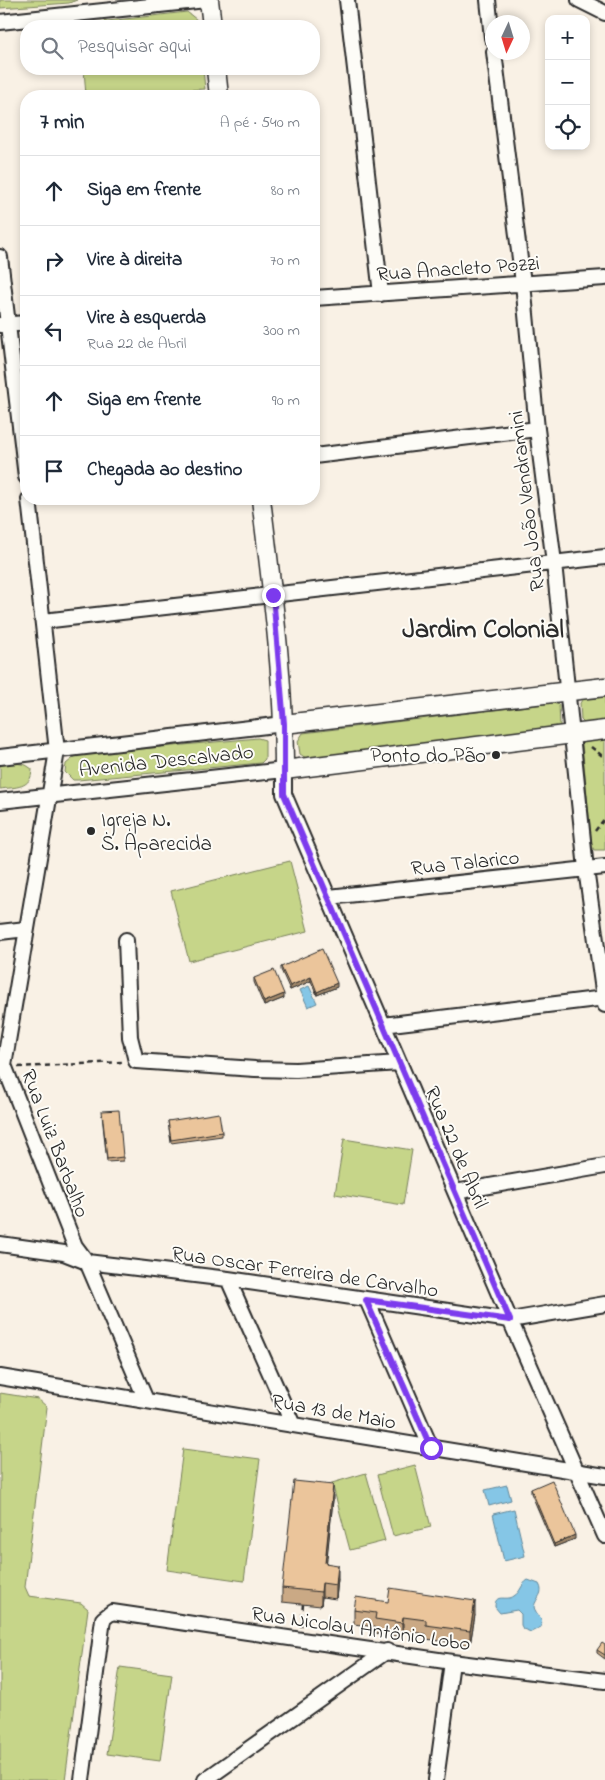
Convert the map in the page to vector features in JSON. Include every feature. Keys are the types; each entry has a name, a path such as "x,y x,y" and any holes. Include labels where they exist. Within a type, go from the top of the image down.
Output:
{"street":[{"path":"0,22 208,0 211,20"},
{"path":"347,0 381,294"},
{"path":"488,0 490,15"},
{"path":"579,0 605,13"},
{"name":"Rua João Vendramini","path":"495,60 523,283 537,429 554,563 586,869 605,1000"},
{"path":"217,75 218,90"},
{"path":"0,257 3,325 20,437"},
{"name":"Rua Anacleto Pozzi","path":"320,298 605,278"},
{"path":"3,325 20,324"},
{"path":"320,455 537,429"},
{"name":"Rua Luiz Barbalho","path":"30,505 57,751 2,1066 75,1246 87,1262 146,1400"},
{"path":"263,505 273,595 284,724 284,770"},
{"path":"43,621 605,557"},
{"name":"Avenida Descalvado","path":"0,756 605,687"},
{"name":"Avenida Descalvado","path":"0,801 284,770 605,730"},
{"name":"Rua 22 de Abril","path":"284,770 284,794 605,1536"},
{"name":"Rua Talarico","path":"329,897 605,867"},
{"path":"0,932 26,929"},
{"path":"126,940 130,1037 136,1061 296,1070 399,1062"},
{"path":"383,1025 605,1000"},
{"path":"455,1192 605,1166"},
{"name":"Rua Oscar Ferreira de Carvalho","path":"0,1244 64,1253 87,1262 228,1279 510,1320 605,1304"},
{"path":"228,1279 293,1424"},
{"path":"366,1300 431,1448"},
{"name":"Rua 13 de Maio","path":"0,1378 146,1400 605,1476"},
{"name":"Rua Nicolau Antônio Lobo","path":"82,1780 103,1619 112,1612 300,1638 452,1662 605,1681"},
{"path":"205,1780 387,1651"},
{"path":"436,1780 452,1662"}],"path":[{"path":"590,746 605,758"},
{"path":"591,837 605,818"},
{"path":"2,1066 18,1067 136,1061"},
{"path":"300,1638 303,1604"}],"green space":[{"path":"0,0 77,0 69,3 0,8"},
{"path":"187,12 197,20 116,20"},
{"path":"84,75 204,75 205,89 186,90 86,90"},
{"path":"605,697 605,722 585,724 581,720 580,703 583,699"},
{"path":"553,703 559,705 560,725 556,729 306,758 300,754 298,741 303,733"},
{"path":"605,736 605,850 594,850 592,846 582,744 583,740"},
{"path":"258,738 265,740 265,759 261,763 78,780 73,780 65,772 66,764 77,755"},
{"path":"16,763 26,765 32,769 29,780 22,786 0,789 0,765"},
{"path":"290,861 308,931 189,961 171,891"},
{"path":"344,1139 412,1150 403,1205 335,1194"},
{"path":"0,1393 38,1399 47,1407 25,1587 29,1596 81,1603 88,1609 65,1780 0,1780"},
{"path":"183,1449 260,1459 244,1581 167,1570"},
{"path":"415,1465 431,1527 393,1536 377,1475"},
{"path":"366,1473 385,1541 350,1550 332,1483"},
{"path":"120,1667 172,1674 160,1761 107,1754"}],"water":[{"path":"309,986 317,1003 308,1007 300,990"},
{"path":"507,1485 511,1500 489,1506 485,1490"},
{"path":"514,1509 525,1556 504,1561 493,1514"},
{"path":"528,1580 539,1584 541,1587 541,1593 534,1607 542,1624 541,1627 531,1632 523,1629 521,1614 517,1610 500,1613 495,1607 497,1600 511,1598"}],"building":[{"path":"322,949 337,983 317,992 311,977 290,986 281,967"},
{"path":"274,970 284,994 264,1002 254,978"},
{"path":"119,1110 123,1157 107,1159 102,1111"},
{"path":"219,1113 222,1132 171,1140 168,1121"},
{"path":"552,1480 575,1535 554,1544 531,1489"},
{"path":"294,1481 333,1485 325,1563 338,1565 336,1585 322,1583 321,1592 282,1588"},
{"path":"390,1588 475,1601 470,1631 426,1625 426,1620 403,1617 402,1623 375,1619 376,1613 354,1610 356,1597 388,1602"},
{"path":"602,1643 605,1645 605,1655 597,1650"}],"place":[{"name":"Ponto do Pão","path":"496,755"},
{"name":"Igreja N. S. Aparecida","path":"91,831"}],"district":[{"name":"Jardim Colonial","path":"483,628"}],"route":[{"path":"273,595 284,724 284,794 510,1320 366,1300 431,1448"}]}
